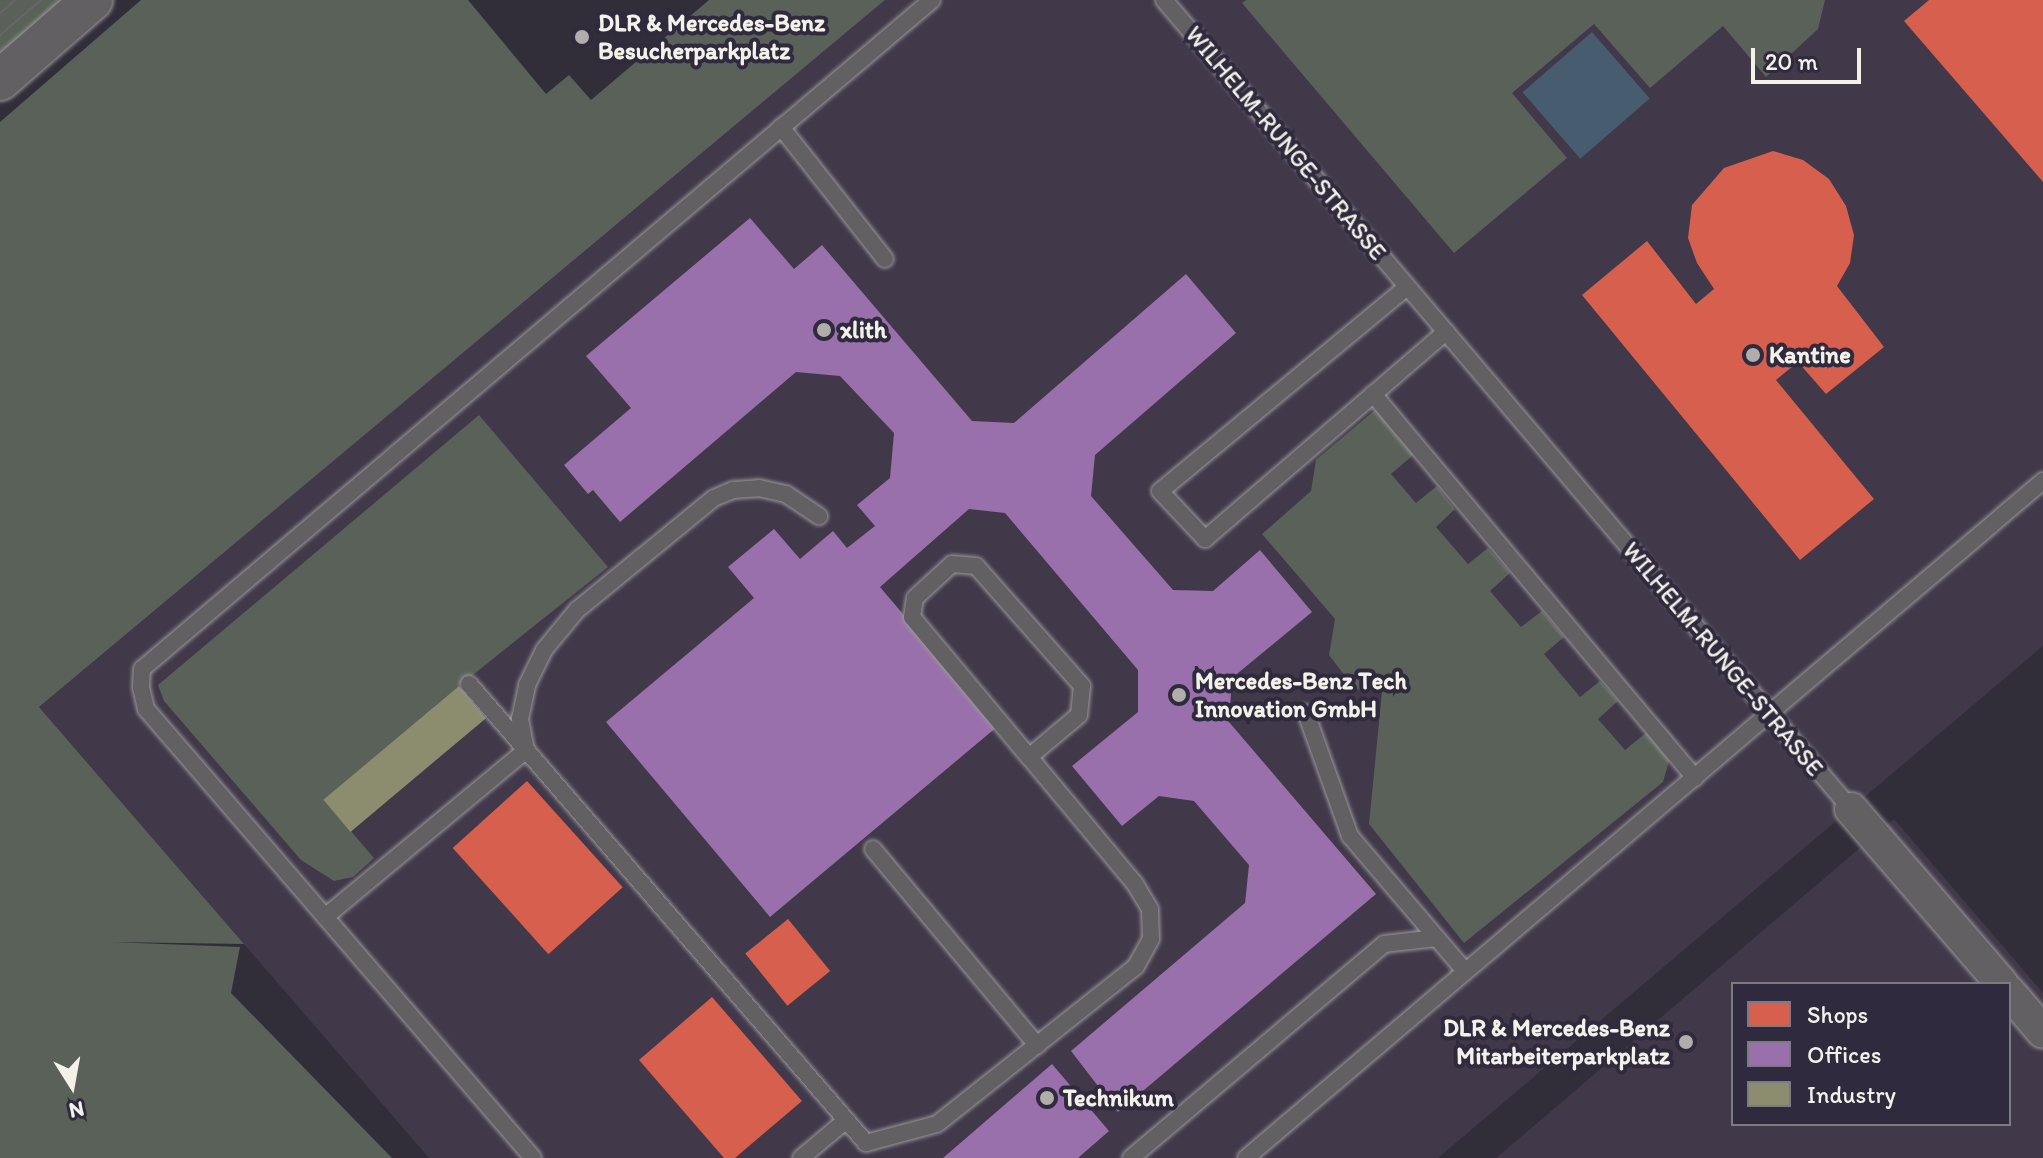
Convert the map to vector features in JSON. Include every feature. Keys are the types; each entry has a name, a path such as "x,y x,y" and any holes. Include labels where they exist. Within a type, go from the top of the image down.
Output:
{"street":[{"path":"0,80 92,0"},
{"name":"WILHELM-RUNGE-STRASSE","path":"1851,809 2000,982"},
{"path":"2011,994 2043,1032"}],"lane":[{"path":"533,1158 146,709 141,687 142,669 932,0"},
{"name":"WILHELM-RUNGE-STRASSE","path":"1164,0 1851,809"},
{"path":"781,127 885,259"},
{"path":"1407,287 1160,491 1205,539 1446,332"},
{"path":"1373,394 1695,778"},
{"path":"1246,1158 2043,481"},
{"path":"526,750 520,719 527,685 544,650 577,610 714,498 733,490 759,488 786,494 819,516"},
{"path":"469,684 866,1143 937,1124 1136,966 1151,939 1150,909 1135,884 912,617 915,598 952,564 976,566 1082,686 1079,715 1029,757"},
{"path":"1306,713 1350,836 1465,971"},
{"path":"325,917 526,750"},
{"path":"873,849 1037,1045"},
{"path":"1139,1155 1384,944 1437,938"},
{"path":"801,1158 845,1121"}],"shaded area":[{"path":"0,0 74,0 0,65"},
{"path":"141,0 468,0 546,94 569,75 591,100 709,0 885,0 39,707 244,944 112,942 240,947 231,993 392,1158 0,1158 0,122"},
{"path":"885,0 2043,0 2043,646 1438,1158 429,1158 39,707"},
{"path":"1246,0 1825,0 1818,29 1766,77 1723,26 1650,88 1594,24 1512,93 1567,158 1454,253 1242,3"},
{"path":"1375,410 1386,413 1418,451 1391,474 1416,503 1437,486 1455,509 1436,527 1468,564 1488,548 1510,573 1490,591 1521,627 1542,611 1564,637 1544,654 1580,697 1600,681 1618,701 1598,719 1625,750 1652,728 1670,758 1663,782 1464,943 1369,824 1382,692 1355,689 1329,655 1335,619 1262,534 1311,491 1316,460"},
{"path":"479,415 608,567 459,686 325,801 374,858 353,877 334,881 301,860 164,701 158,685"},
{"name":"DLR & Mercedes-Benz Mitarbeiterparkplatz","path":"1894,819 2043,993 2043,1158 1496,1158"}],"water":[{"path":"1592,32 1650,98 1580,159 1523,92"}],"building: Shops":[{"path":"1929,0 2043,0 2043,182 1904,21"},
{"name":"Kantine","path":"1773,151 1803,160 1829,179 1846,206 1854,235 1850,263 1837,286 1884,347 1826,394 1798,362 1776,380 1874,499 1800,560 1582,295 1647,241 1696,304 1714,289 1697,263 1688,238 1692,205 1724,168"},
{"path":"527,781 623,887 548,954 453,848"},
{"path":"788,919 830,971 787,1006 745,954"},
{"path":"712,997 802,1101 735,1158 724,1158 639,1060"}],"building: Offices":[{"path":"750,218 794,269 822,245 972,421 1014,423 1186,274 1236,333 1095,455 1091,496 1173,590 1213,591 1260,550 1312,612 1232,678 1229,722 1376,894 1118,1112 1071,1051 1245,903 1249,865 1194,801 1159,796 1122,826 1072,766 1138,712 1138,670 1005,513 969,509 880,587 998,726 770,917 606,722 754,598 728,567 774,529 800,559 833,531 847,548 875,526 857,505 890,478 894,433 840,376 796,372 620,522 593,490 588,494 564,465 631,408 586,356"},
{"name":"Technikum","path":"1052,1064 1109,1131 1078,1158 943,1158"}],"building: Industry":[{"path":"459,686 486,718 350,832 323,800"}],"tram line":[{"path":"0,13 15,0"},
{"path":"0,35 41,0"}],"place":[{"name":"DLR & Mercedes-Benz Besucherparkplatz","path":"582,37"},
{"name":"xlith","path":"824,330"},
{"name":"Kantine","path":"1753,355"},
{"name":"Mercedes-Benz Tech Innovation GmbH","path":"1179,695"},
{"name":"DLR & Mercedes-Benz Mitarbeiterparkplatz","path":"1686,1042"},
{"name":"Technikum","path":"1047,1098"}]}
